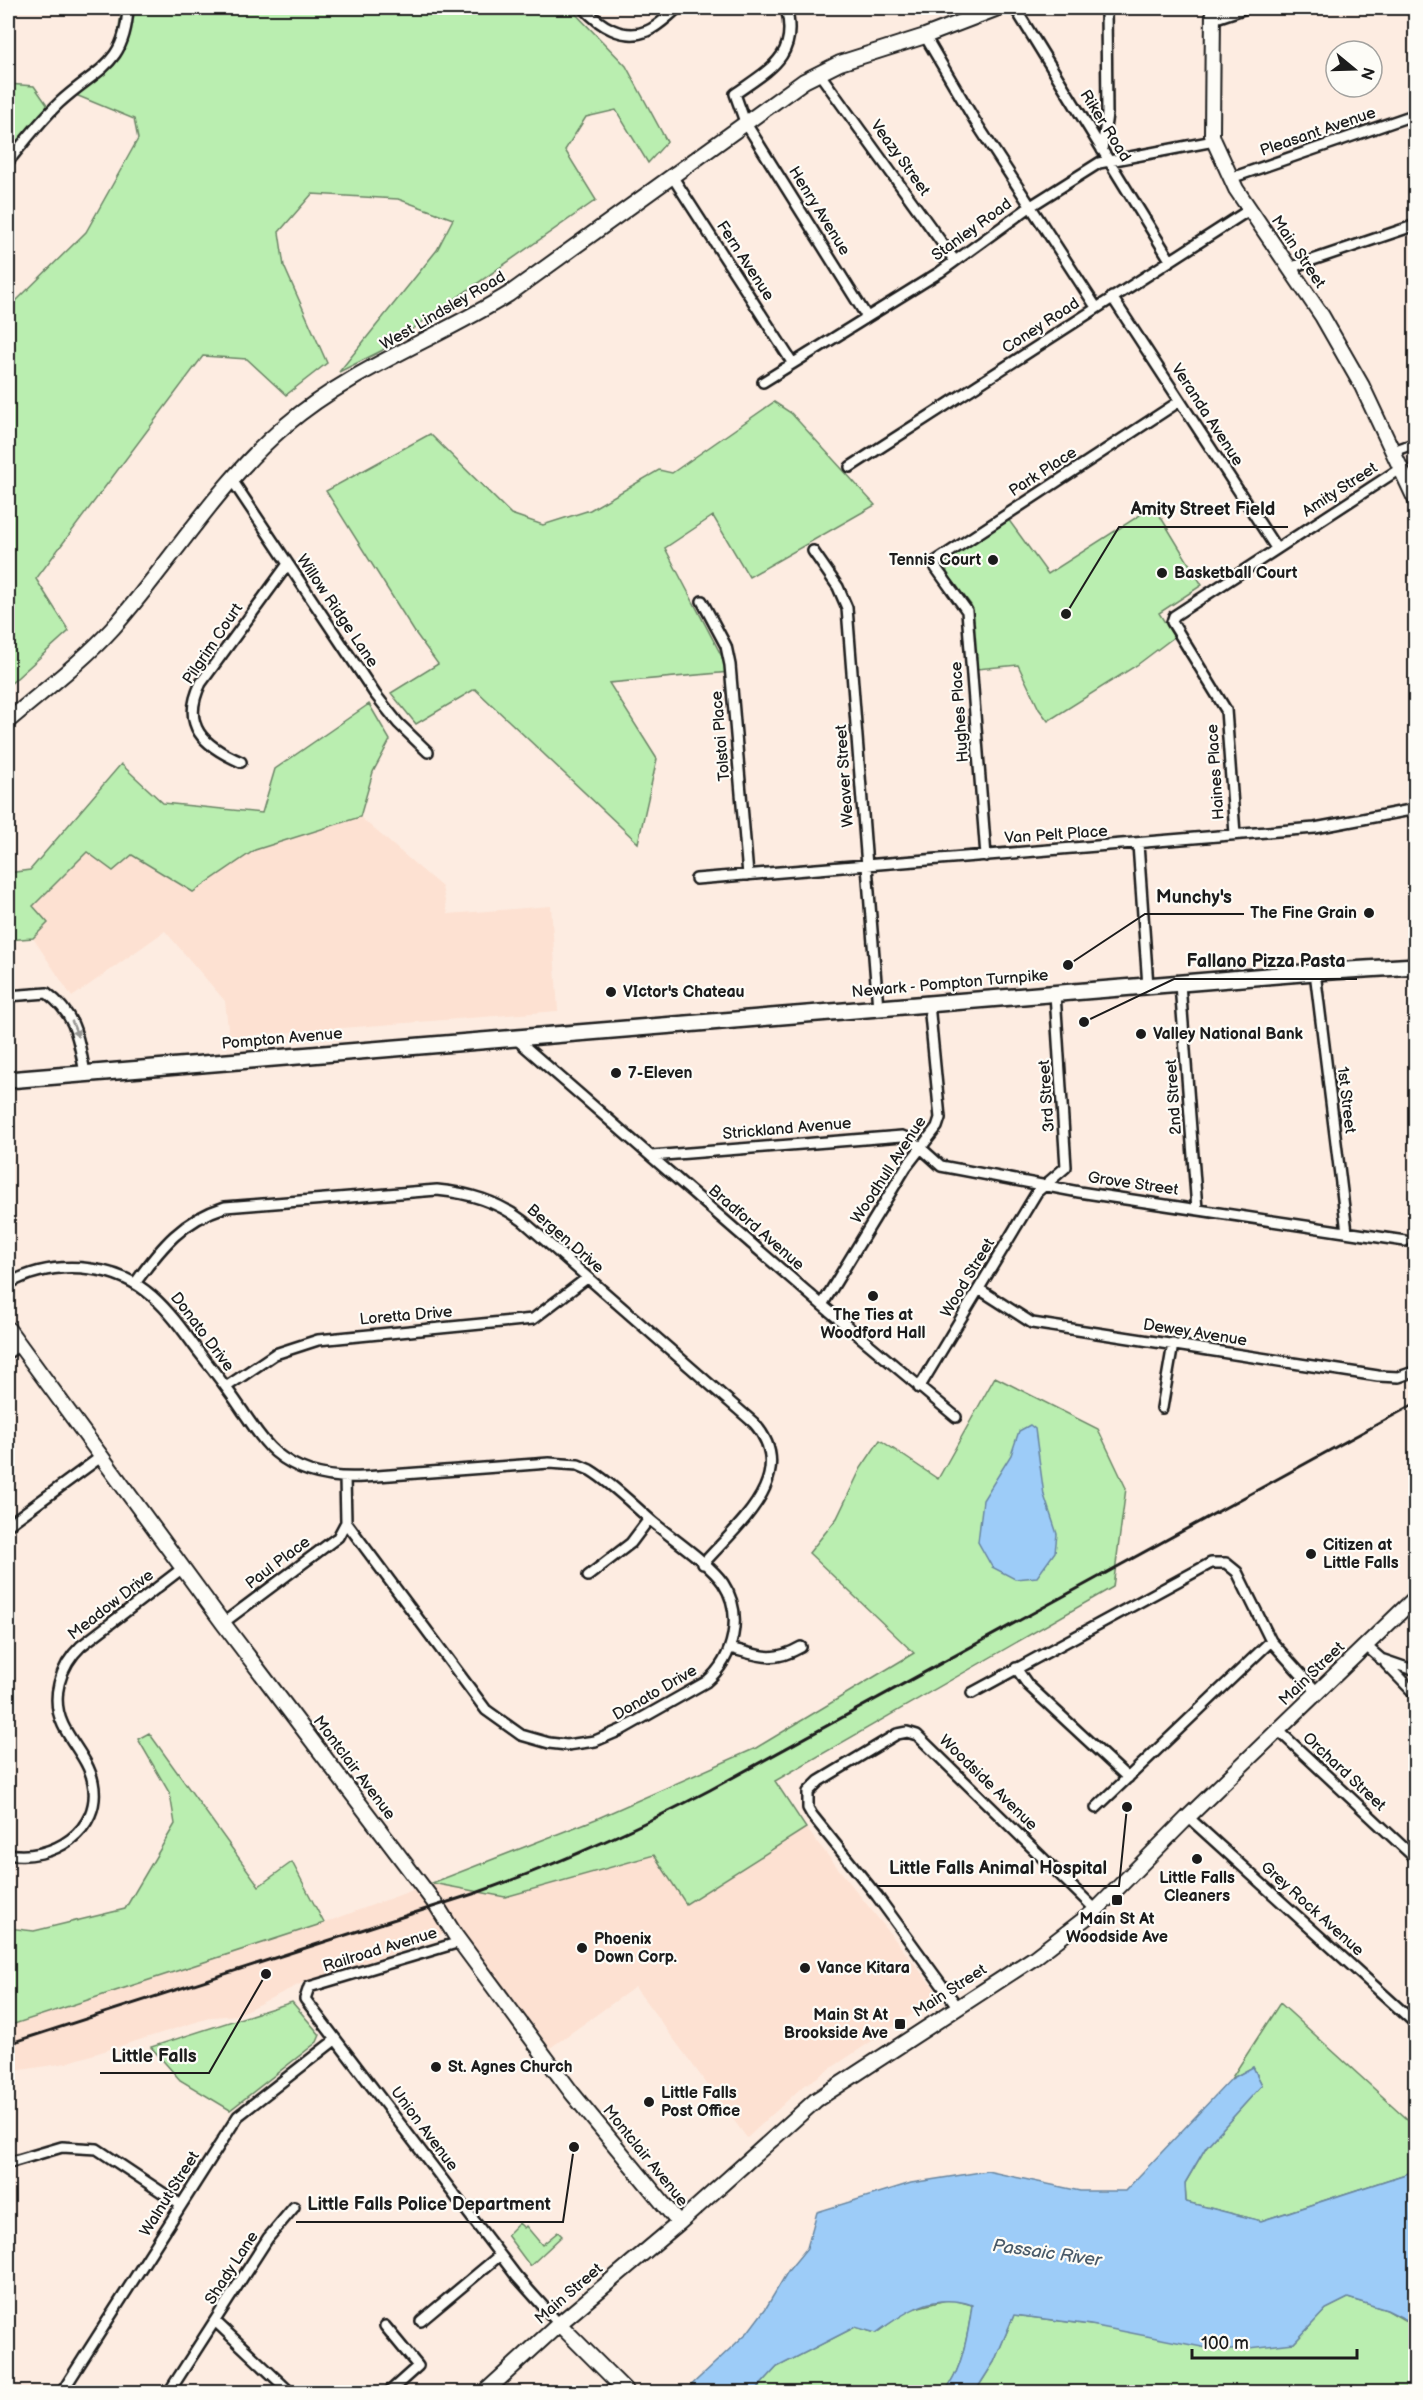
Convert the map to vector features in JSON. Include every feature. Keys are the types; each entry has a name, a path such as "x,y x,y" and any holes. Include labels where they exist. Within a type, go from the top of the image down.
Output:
{"main road":[{"name":"Newark - Pompton Turnpike","path":"560,1035 1315,972 1416,966"},
{"name":"Pompton Avenue","path":"8,1080 560,1035"}],"street":[{"path":"8,162 60,103 102,71 119,49 124,37 128,8"},
{"path":"584,8 595,20 630,35 649,31 678,8"},
{"name":"Henry Avenue","path":"786,8 791,30 786,50 774,66 735,94 745,122 867,317"},
{"name":"Riker Road","path":"1015,8 1170,260"},
{"path":"1102,150 1107,114 1106,8"},
{"path":"1213,14 1246,8"},
{"name":"West Lindsley Road","path":"8,721 108,633 231,480 272,438 307,409 348,383 477,314 509,294 789,90 819,73 853,59 926,36 989,9"},
{"name":"Main Street","path":"1213,14 1214,141 1231,178 1250,210 1322,316 1362,386 1416,501"},
{"path":"926,36 975,121 1096,307"},
{"name":"Veazy Street","path":"819,73 956,261"},
{"name":"Pleasant Avenue","path":"1231,178 1416,114"},
{"name":"Stanley Road","path":"763,382 956,261 1031,206 1108,160 1214,141"},
{"name":"Fern Avenue","path":"672,176 792,362"},
{"name":"Coney Road","path":"850,467 1250,210"},
{"path":"1289,268 1416,225"},
{"name":"Veranda Avenue","path":"1112,297 1276,548"},
{"name":"Park Place","path":"941,574 935,564 939,558 1180,401"},
{"path":"1393,451 1416,443"},
{"name":"Amity Street","path":"1174,616 1401,468"},
{"name":"Willow Ridge Lane","path":"231,480 375,694 398,723 428,752"},
{"name":"Weaver Street","path":"813,551 838,587 847,608 878,1008"},
{"name":"Pilgrim Court","path":"241,762 215,751 203,738 195,722 195,698 201,683 288,564"},
{"name":"Hughes Place","path":"941,574 967,612 986,856"},
{"name":"Tolstoi Place","path":"702,601 726,646 730,665 748,875"},
{"name":"Haines Place","path":"1174,616 1173,622 1226,710 1236,834"},
{"name":"Van Pelt Place","path":"696,879 1316,828 1416,808"},
{"path":"1138,844 1148,986"},
{"name":"1st Street","path":"1315,972 1347,1232"},
{"name":"2nd Street","path":"1180,984 1197,1209"},
{"path":"8,996 47,993 63,1006 77,1031 85,1073"},
{"name":"3rd Street","path":"1043,1185 1066,1167 1067,1160 1055,994"},
{"name":"Woodhull Avenue","path":"822,1305 906,1167 937,1127 940,1119 929,1004"},
{"name":"Bradford Avenue","path":"515,1038 822,1305 956,1417"},
{"name":"Strickland Avenue","path":"651,1156 892,1136 912,1140 921,1149"},
{"name":"Grove Street","path":"921,1149 941,1166 1043,1185 1405,1241"},
{"name":"Wood Street","path":"919,1388 1043,1185"},
{"name":"Bergen Drive","path":"136,1282 159,1250 179,1230 202,1216 225,1207 436,1190 467,1193 505,1208 754,1423 766,1439 771,1466 766,1489 703,1564"},
{"name":"Donato Drive","path":"8,1284 40,1271 68,1267 110,1272 136,1282 167,1308 257,1433 276,1453 302,1468 345,1478 565,1463 578,1465 598,1475 722,1582 730,1601 734,1625 730,1648 723,1664 706,1682 621,1730 595,1741 567,1745 549,1743 521,1734 486,1710 346,1522"},
{"name":"Loretta Drive","path":"226,1387 269,1357 318,1340 533,1319 587,1278"},
{"name":"Dewey Avenue","path":"979,1289 1032,1323 1391,1378 1416,1371"},
{"name":"Montclair Avenue","path":"8,1329 13,1349 102,1456 223,1623 437,1906 460,1942 572,2093 678,2223"},
{"path":"1162,1408 1173,1344"},
{"path":"8,1525 102,1456"},
{"path":"345,1478 346,1522"},
{"path":"588,1576 631,1543 649,1519"},
{"name":"Paul Place","path":"223,1623 338,1537 346,1522"},
{"path":"972,1693 1211,1563 1226,1563 1237,1572 1271,1641 1317,1692"},
{"name":"Meadow Drive","path":"8,1854 26,1856 49,1852 69,1841 84,1827 92,1810 94,1785 89,1770 60,1714 58,1694 61,1675 69,1659 81,1646 184,1567"},
{"name":"Main Street","path":"485,2392 559,2324 829,2090 1034,1958 1096,1910 1188,1817 1416,1597"},
{"path":"1096,1808 1271,1641"},
{"path":"1365,1645 1416,1695"},
{"path":"730,1648 775,1658 785,1656 801,1647"},
{"path":"1381,1659 1416,1671"},
{"path":"1016,1668 1028,1685 1128,1778"},
{"name":"Orchard Street","path":"1278,1730 1416,1859"},
{"name":"Woodside Avenue","path":"957,2006 878,1896 808,1808 808,1792 819,1781 888,1738 907,1732 921,1739 1096,1910"},
{"name":"Grey Rock Avenue","path":"1188,1817 1416,2024"},
{"name":"Railroad Avenue","path":"309,1987 460,1942"},
{"name":"Union Avenue","path":"309,1987 305,1994 306,2003 500,2254 559,2324 627,2392"},
{"name":"Walnut Street","path":"62,2392 238,2116 335,2040"},
{"path":"8,2163 62,2147 97,2149 114,2157 181,2205"},
{"name":"Shady Lane","path":"290,2392 215,2321 268,2238 294,2207"},
{"path":"421,2321 500,2254"},
{"path":"169,2392 215,2321"},
{"path":"385,2326 418,2366 389,2392"}],"shaded area":[{"path":"360,817 442,887 448,914 551,906 558,1011 229,1037 225,1001 165,931 72,997 33,938 48,923 33,906 87,851 132,855 193,892 255,850"},
{"path":"806,1828 940,1996 801,2088 747,2138 635,1987 550,2048 454,1920 442,1934 401,1951 302,1983 237,2015 212,2017 66,2063 8,2072 8,2026 324,1923 432,1883 505,1897 654,1855 686,1904"}],"green space":[{"path":"122,8 202,8 215,14 219,8 570,8 626,66 667,142 648,163 616,110 586,117 565,150 596,200 381,351 339,372 437,250 453,219 398,199 312,194 279,232 284,266 327,363 286,395 247,359 203,356 36,579 69,631 8,686 8,301 15,302 86,232 138,139 134,119 71,93 114,58"},
{"path":"8,84 34,86 50,109 21,142 8,137"},
{"path":"774,402 791,413 875,505 749,577 713,516 665,548 730,672 609,683 657,759 638,843 475,689 416,724 391,693 438,664 414,631 326,491 430,434 511,514 543,525 590,510 659,470 672,473"},
{"path":"1154,506 1202,585 1159,613 1174,637 1137,665 1048,721 1039,709 1018,665 977,669 971,605 947,573 946,560 1008,519 1048,574"},
{"path":"369,704 390,740 373,772 360,817 255,850 193,892 132,855 113,871 87,852 33,906 48,923 33,938 8,940 8,873 30,870 121,764 163,803 262,813 275,769"},
{"path":"995,1377 1098,1429 1126,1488 1113,1587 775,1781 806,1828 686,1904 654,1855 505,1897 432,1883 596,1819 756,1748 914,1653 809,1553 837,1518 861,1468 880,1440 938,1479"},
{"path":"149,1733 259,1886 292,1862 324,1923 8,2026 8,1928 34,1931 125,1909 175,1824 170,1794 138,1739"},
{"path":"292,2002 320,2035 317,2042 230,2110 180,2080 151,2047"},
{"path":"1280,2003 1415,2126 1415,2171 1261,2221 1186,2202 1185,2183 1206,2147 1262,2085 1253,2067 1231,2079"},
{"path":"519,2223 524,2228 526,2226 542,2245 558,2232 562,2236 530,2266 507,2235"},
{"path":"1348,2298 1387,2310 1413,2325 1415,2392 975,2392 994,2362 1014,2315 1091,2325 1294,2343 1326,2309"},
{"path":"950,2299 972,2305 959,2364 955,2375 943,2392 754,2392 777,2367 855,2327 876,2333 908,2310"}],"water":[{"path":"1030,1425 1035,1429 1044,1495 1057,1534 1055,1552 1037,1577 1015,1579 992,1567 978,1542 983,1500 1011,1455 1019,1431"},
{"name":"Passaic River","path":"1253,2067 1262,2085 1206,2147 1185,2183 1186,2202 1261,2221 1415,2171 1415,2324 1387,2310 1348,2298 1326,2309 1294,2343 1222,2351 1091,2325 1014,2315 994,2362 975,2392 943,2392 955,2375 959,2364 972,2305 945,2301 933,2302 910,2311 876,2333 855,2327 777,2367 754,2392 684,2392 748,2332 766,2308 788,2271 807,2248 817,2212 911,2183 987,2171 1080,2191 1125,2191 1231,2079"}],"railway":[{"path":"8,2044 476,1893 536,1871 624,1833 710,1790 1416,1403"}],"place":[{"name":"Tennis Court","path":"993,560"},
{"name":"Basketball Court","path":"1162,573"},
{"name":"Amity Street Field","path":"1066,614"},
{"name":"The Fine Grain","path":"1369,913"},
{"name":"Munchy's","path":"1068,965"},
{"name":"VIctor's Chateau","path":"611,992"},
{"name":"Fallano Pizza Pasta","path":"1084,1022"},
{"name":"Valley National Bank","path":"1141,1034"},
{"name":"7-Eleven","path":"616,1073"},
{"name":"The Ties at Woodford Hall","path":"873,1296"},
{"name":"Citizen at Little Falls","path":"1311,1554"},
{"name":"Little Falls Animal Hospital","path":"1127,1807"},
{"name":"Little Falls Cleaners","path":"1197,1859"},
{"name":"Main St At Woodside Ave","path":"1117,1900"},
{"name":"Phoenix Down Corp.","path":"582,1948"},
{"name":"Vance Kitara","path":"805,1968"},
{"name":"Little Falls","path":"266,1974"},
{"name":"Main St At Brookside Ave","path":"900,2024"},
{"name":"St. Agnes Church","path":"436,2067"},
{"name":"Little Falls Post Office","path":"649,2102"},
{"name":"Little Falls Police Department","path":"574,2147"}]}
